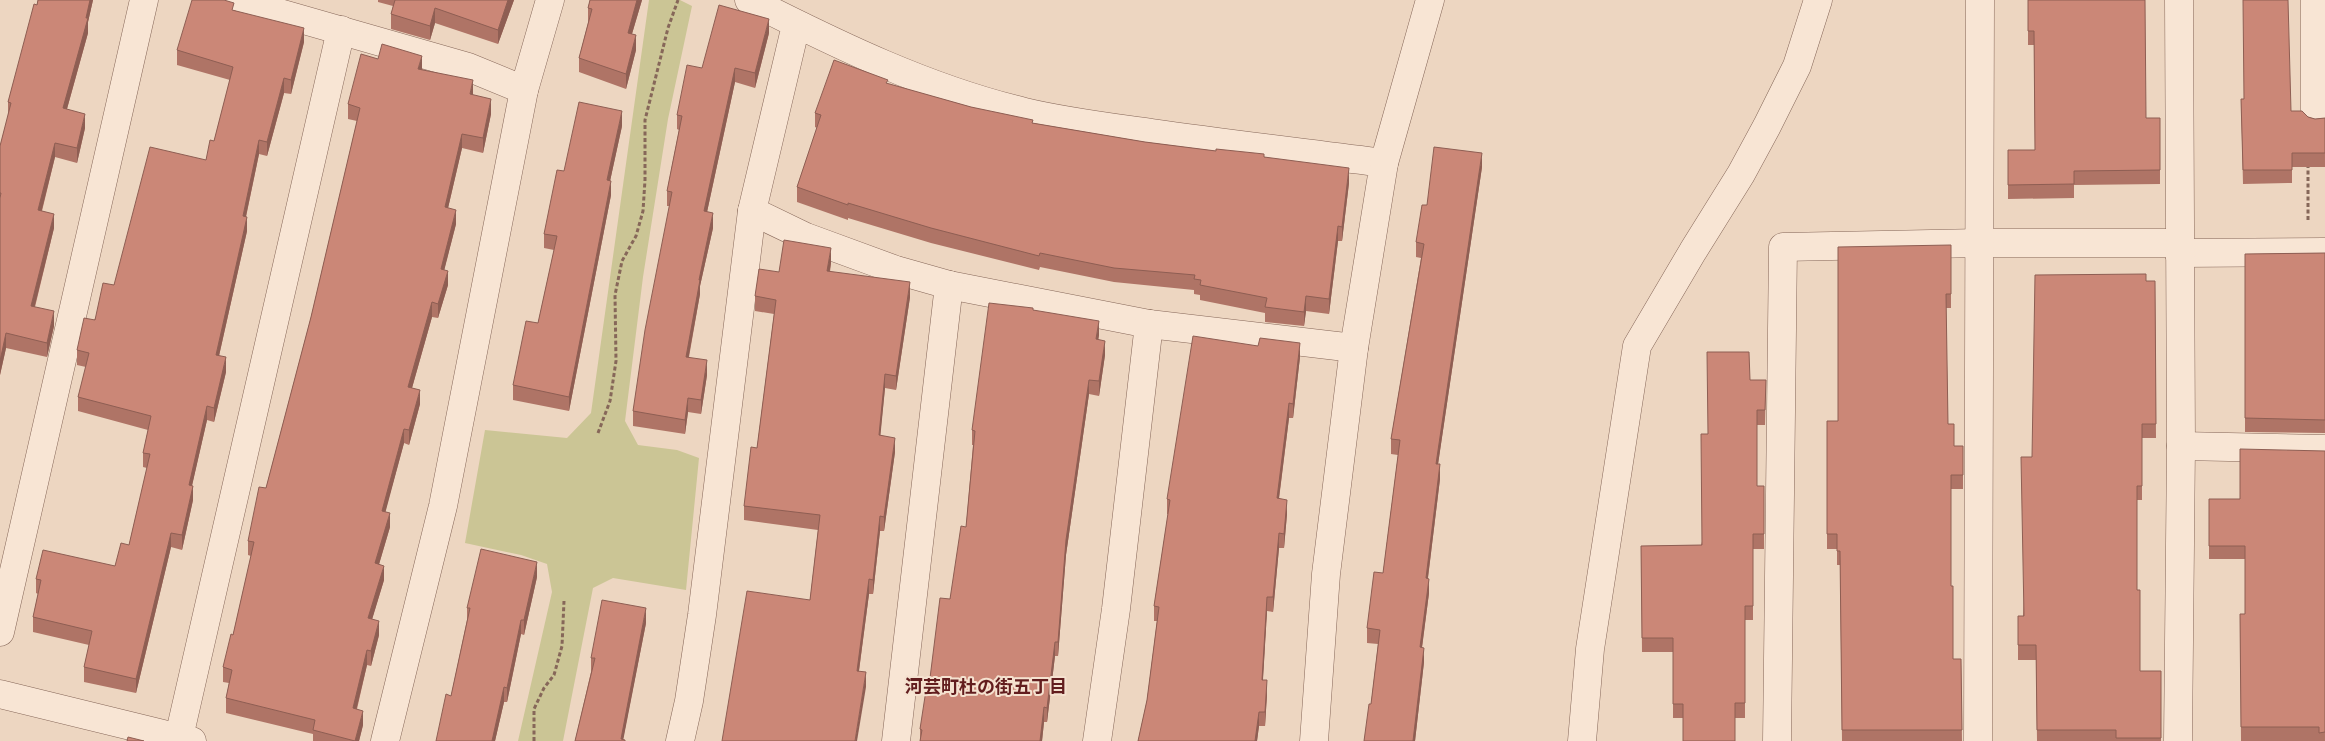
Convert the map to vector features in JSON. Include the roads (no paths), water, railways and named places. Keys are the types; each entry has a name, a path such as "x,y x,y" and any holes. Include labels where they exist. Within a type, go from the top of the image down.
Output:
{"street":[{"path":"0,632 144,0"},
{"path":"234,0 468,67 524,90"},
{"path":"385,741 443,506 524,90 550,0"},
{"path":"749,0 796,25 908,75 1026,112 1106,127 1384,163"},
{"path":"1314,741 1326,574 1354,348 1384,163 1430,0"},
{"path":"1582,741 1582,719 1592,640 1637,346 1693,250 1741,174 1767,126 1796,66 1818,0"},
{"path":"1978,741 1980,0"},
{"path":"2178,741 2180,446 2179,0"},
{"path":"2315,0 2320,117"},
{"path":"680,741 689,700 702,615 752,211 796,25"},
{"path":"0,694 185,739 341,30"},
{"path":"752,211 806,237 896,270 949,285 1149,324 1354,348"},
{"path":"1777,741 1783,247 1980,243 2325,252"},
{"path":"896,741 949,285"},
{"path":"1097,741 1116,609 1149,324"},
{"path":"2180,446 2325,448"}],"district":[{"name":"河芸町杜の街五丁目","path":"986,686"}]}
